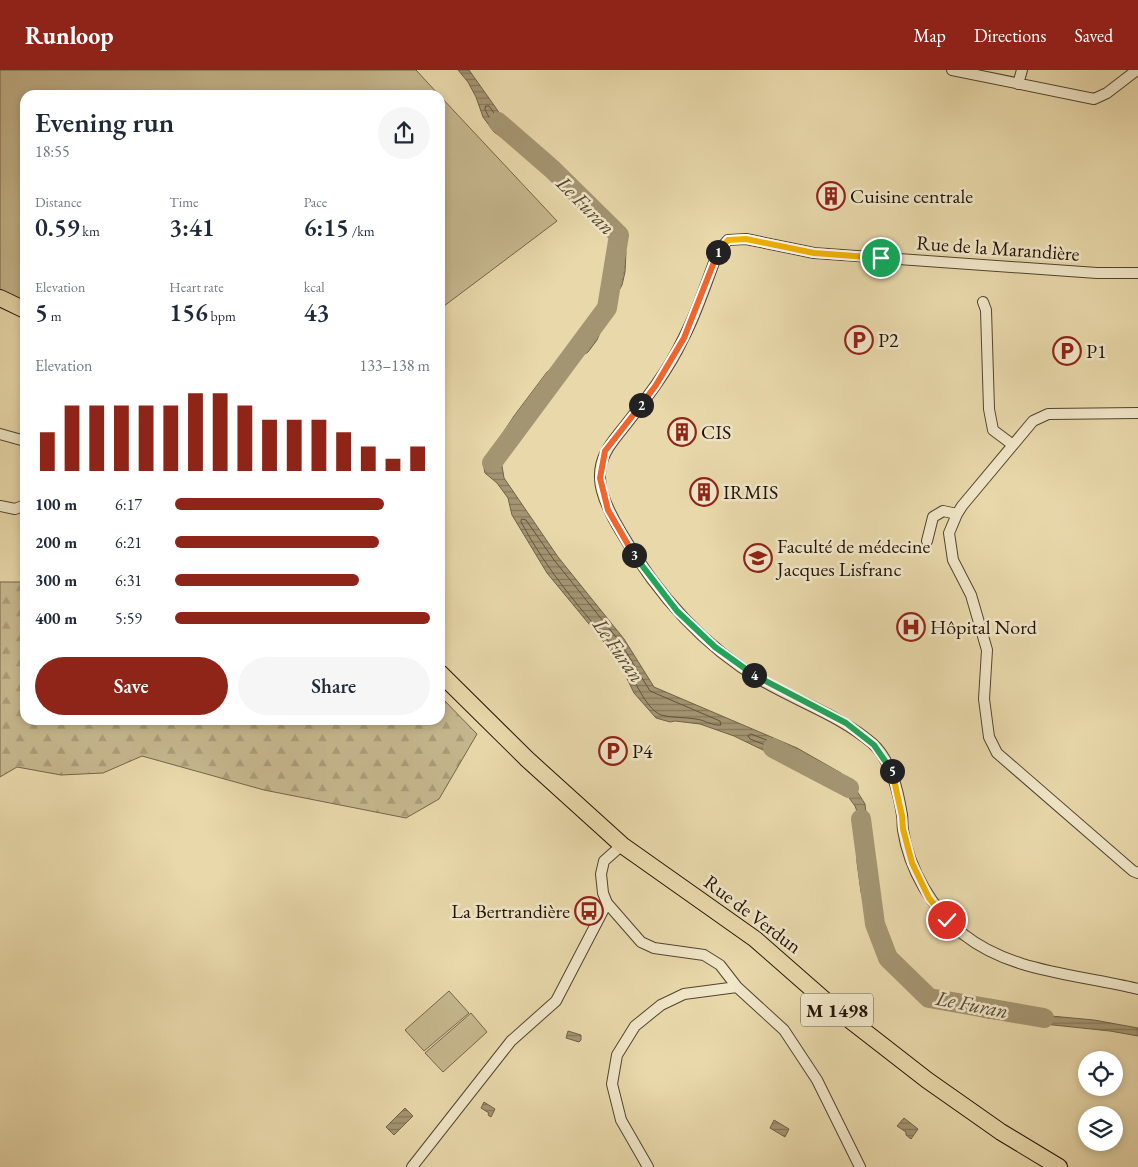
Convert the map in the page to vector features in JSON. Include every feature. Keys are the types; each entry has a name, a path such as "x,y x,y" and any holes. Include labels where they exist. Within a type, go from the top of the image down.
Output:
{"main road":[{"path":"0,298 20,308"},
{"name":"Rue de Verdun","path":"445,678 527,759 622,845 755,939 828,1002 927,1080 1001,1132 1058,1167"}],"street":[{"path":"952,70 1094,99 1107,93 1137,70"},
{"path":"1018,84 1022,70"},
{"name":"Rue de la Marandière","path":"1138,273 1097,274 1063,270 822,254 746,239 728,240 718,250 684,338 666,370 605,451 600,478 608,510 634,554 677,611 715,647 760,679 846,723 874,745 893,773 903,829 912,863 929,898 954,926 977,945 1008,960 1138,989"},
{"path":"983,302 986,310 989,409 994,430 1013,445"},
{"path":"1138,414 1048,414 1033,422 957,514 950,533 953,560 971,595 987,650 984,698 989,737 997,753 1132,871 1138,873"},
{"path":"0,434 20,440"},
{"path":"0,506 16,509 20,507"},
{"path":"927,541 933,517 942,511 957,514"},
{"path":"622,845 604,861 600,874 603,893 608,903 641,942 654,948 704,955 720,965 737,987 784,1030 818,1080 860,1167"},
{"path":"412,1167 511,1041 556,1001 608,903"},
{"path":"648,1167 621,1120 612,1084 617,1055 635,1026 661,1005 684,994 737,987"}],"green space":[{"path":"0,70 416,70 434,90 20,90 20,308 0,298"},
{"path":"445,101 557,221 445,305"},
{"path":"0,582 20,582 20,725 445,725 445,701 477,734 439,799 406,818 264,790 142,756 103,773 61,775 17,767 0,777"},
{"path":"449,991 469,1013 424,1051 405,1030"},
{"path":"471,1013 487,1032 443,1072 425,1053"}],"water":[{"path":"458,70 469,70 520,142 549,159 567,179 600,205 623,240 626,252 622,285 613,301 597,340 588,352 571,363 522,417 501,460 504,478 558,557 624,639 654,687 797,748 841,773 855,788 865,804 868,831 863,859 875,916 901,973 922,990 955,1004 997,1011 1094,1020 1138,1028 1138,1036 1110,1031 987,1018 925,1002 910,992 894,976 883,958 878,935 867,916 861,892 857,862 861,822 855,806 844,791 832,780 803,762 765,751 734,736 700,724 670,722 656,718 634,693 617,658 547,573 512,515 508,498 497,483 485,473 484,468 487,457 514,416 547,372 583,344 599,319 603,304 616,285 616,258 610,239 594,209 584,198 553,180 536,162 494,132 483,117 468,82"},
{"path":"568,1031 581,1035 581,1040 579,1042 566,1038"},
{"path":"484,1102 495,1109 491,1117 488,1115 489,1113 481,1108"},
{"path":"405,1108 413,1116 394,1135 386,1127"},
{"path":"904,1118 918,1129 911,1139 906,1135 906,1132 897,1126"},
{"path":"774,1120 789,1129 785,1137 770,1128"}],"waterway":[{"name":"Le Furan","path":"492,463 607,308 619,235 552,169 498,122"},
{"name":"Le Furan","path":"773,748 849,788"},
{"name":"Le Furan","path":"861,819 875,924 888,958 929,998 1044,1018"}],"place":[{"name":"Cuisine centrale","path":"831,196"},
{"name":"P2","path":"859,340"},
{"name":"P1","path":"1067,351"},
{"name":"CIS","path":"682,432"},
{"name":"IRMIS","path":"704,492"},
{"name":"Faculté de médecine Jacques Lisfranc","path":"758,558"},
{"name":"Hôpital Nord","path":"911,627"},
{"name":"P4","path":"613,751"},
{"name":"La Bertrandière","path":"589,911"}],"route":[{"path":"881,258 814,253 746,239 728,240 718,250 684,338 656,385 605,451 600,478 608,510 634,554 677,611 715,647 760,679 846,723 874,745 893,773 903,829 912,863 929,898 947,920"}]}
